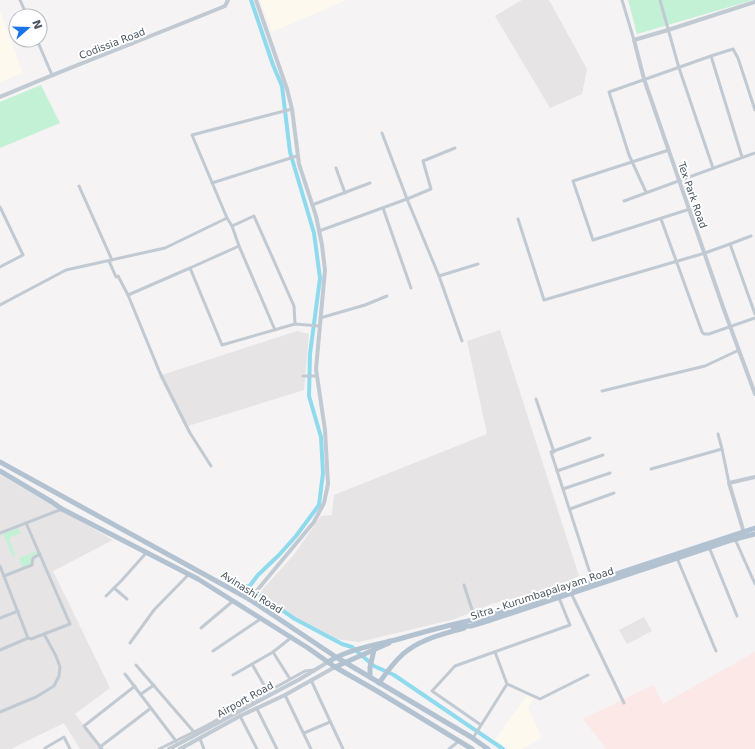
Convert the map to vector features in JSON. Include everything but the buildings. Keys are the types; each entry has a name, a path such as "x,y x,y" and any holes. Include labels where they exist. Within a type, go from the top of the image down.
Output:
{"main road":[{"name":"Avinashi Road","path":"0,462 249,600 336,657 370,677 380,681 488,749"},
{"name":"Avinashi Road","path":"0,472 62,509 189,574 292,637 335,667 472,749"},
{"path":"745,534 755,528"},
{"name":"Sitra - Kurumbapalayam Road","path":"335,667 391,642 473,623 745,534 755,534"},
{"name":"Sitra - Kurumbapalayam Road","path":"328,662 336,657 363,648 473,623 558,598 595,583 677,558 735,539 745,534"},
{"path":"380,681 392,665 414,646 473,623"},
{"path":"370,677 373,651"},
{"path":"465,745 472,738"}],"street":[{"name":"Codissia Road","path":"0,97 225,6 228,0"},
{"path":"249,600 314,522 324,503 328,484 326,430 316,369 325,270 322,245 312,205 296,156 291,110 287,90 256,0"},
{"name":"Tex Park Road","path":"622,0 644,79 755,394"},
{"path":"660,0 679,68 713,168"},
{"path":"634,40 755,2"},
{"path":"40,48 52,75"},
{"path":"646,192 632,163 610,92 733,49 738,58 755,110"},
{"path":"711,56 742,157"},
{"path":"275,330 192,135 291,110"},
{"path":"382,133 407,199 439,276 462,341"},
{"path":"319,231 431,189 423,161 455,148"},
{"path":"669,150 573,181 593,240 690,209"},
{"path":"624,201 755,153"},
{"path":"212,183 296,156"},
{"path":"336,168 345,193"},
{"path":"312,205 370,183"},
{"path":"79,186 111,260 116,277 118,276 128,295 160,373 190,433 211,466"},
{"path":"0,207 23,255 0,267"},
{"path":"382,208 411,288"},
{"path":"232,226 254,216 294,306 295,324"},
{"path":"0,305 66,270 165,248 227,218"},
{"path":"518,219 544,300 705,253 751,236"},
{"path":"661,219 702,332 704,334 709,334 755,318"},
{"path":"730,244 755,314"},
{"path":"128,295 239,246"},
{"path":"439,276 478,264"},
{"path":"190,268 222,345 295,324 319,325"},
{"path":"320,318 365,305 387,296"},
{"path":"602,391 705,366 739,350"},
{"path":"304,376 317,376"},
{"path":"536,398 554,452"},
{"path":"718,434 729,483 745,534"},
{"path":"590,438 551,452 589,570 595,583"},
{"path":"651,469 722,449"},
{"path":"557,471 603,454"},
{"path":"563,489 610,473"},
{"path":"729,483 755,477"},
{"path":"570,509 614,494"},
{"path":"0,533 62,509"},
{"path":"0,650 28,638 31,640 70,624 26,523"},
{"path":"735,539 755,584"},
{"path":"709,547 737,616"},
{"path":"106,596 147,552"},
{"path":"4,576 32,565 33,558 40,554"},
{"path":"677,558 716,651"},
{"path":"0,566 28,638"},
{"path":"750,572 755,570"},
{"path":"130,643 154,610 189,574"},
{"path":"464,586 473,623"},
{"path":"114,588 127,599"},
{"path":"572,593 624,703"},
{"path":"481,726 432,691 455,666 570,626 558,598"},
{"path":"201,628 233,600"},
{"path":"0,618 18,611"},
{"path":"213,651 262,618"},
{"path":"0,712 36,697 54,686 59,676 60,666 44,634"},
{"path":"233,675 273,652 292,637"},
{"path":"273,652 290,679"},
{"path":"495,652 507,684 540,699 588,675"},
{"name":"Airport Road","path":"169,749 328,662"},
{"path":"252,664 268,692"},
{"path":"136,665 194,732"},
{"name":"Airport Road","path":"180,749 240,716 285,695 335,667"},
{"path":"159,749 194,732 305,671 314,670"},
{"path":"125,674 176,741"},
{"path":"311,680 343,749"},
{"path":"472,738 507,684"},
{"path":"141,694 154,685"},
{"path":"135,686 84,726 101,748 151,708"},
{"path":"285,695 311,749"},
{"path":"257,709 277,749"},
{"path":"240,716 257,749"},
{"path":"304,733 330,722"},
{"path":"44,749 64,737 70,749"},
{"path":"200,739 204,749"},
{"path":"449,749 459,741"}],"shaded area":[{"path":"260,0 347,0 272,32"},
{"path":"522,0 549,0 587,69 582,94 550,108 495,16"},
{"path":"0,10 8,32 8,48 14,48 23,73 0,82"},
{"path":"500,330 579,576 546,591 491,604 455,619 359,642 326,638 260,592 293,556 321,516 332,515 334,495 487,434 467,341"},
{"path":"297,331 309,334 304,390 185,427 159,376"},
{"path":"0,475 113,540 53,571 110,688 75,714 102,749 80,749 64,723 11,749 0,749"},
{"path":"644,617 652,631 627,644 619,630"},
{"path":"755,652 755,749 604,749 606,748 583,719 653,685 663,704"},
{"path":"527,695 533,699 528,708 542,738 522,749 508,749 495,740"}],"green space":[{"path":"628,0 753,0 637,34"},
{"path":"41,85 60,123 0,148 0,102"},
{"path":"18,528 21,533 9,538 15,555 13,557 3,534"},
{"path":"37,551 38,553 31,557 32,563 22,568 19,558"}],"waterway":[{"path":"248,588 258,575 296,536 319,505 323,473 321,437 309,396 310,354 320,278 314,233 290,152 282,86 273,65 251,0"},
{"path":"247,586 295,619 342,644 352,647 374,666 394,675 503,749"}]}
